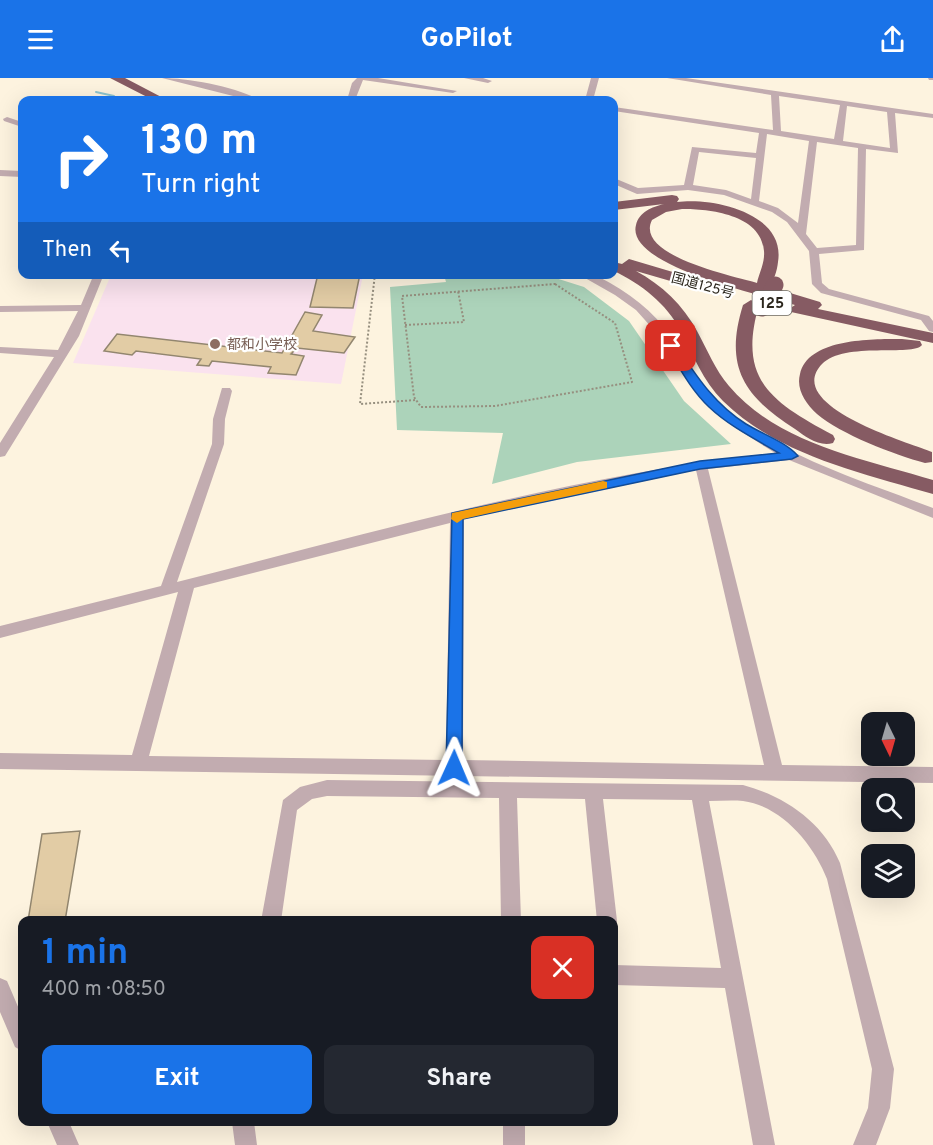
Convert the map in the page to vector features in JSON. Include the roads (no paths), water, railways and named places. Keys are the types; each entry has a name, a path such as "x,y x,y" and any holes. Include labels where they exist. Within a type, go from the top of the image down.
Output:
{"highway":[{"path":"102,78 137,96"},
{"path":"116,78 153,96"},
{"path":"618,205 655,200 693,199 727,204 757,216 777,234 783,248 783,266 769,283 742,331 741,351 747,370 759,390 776,408 800,425 827,440 875,459 926,485"},
{"path":"769,283 771,249 761,229 746,218 715,207 680,205 654,212 644,222 641,233 644,240 656,252 712,274 814,305"},
{"name":"国道125号","path":"618,252 706,278 814,305 933,330"},
{"name":"国道125号","path":"618,260 758,300 933,338"},
{"path":"618,268 646,283 675,309 712,376 742,409 770,428 800,443 873,470 926,485"},
{"path":"756,307 753,350 765,381 784,402 813,422 847,438 900,454 929,459"},
{"path":"929,459 840,422 818,405 811,396 807,379 812,364 818,358 840,349 892,344 933,348"}],"street":[{"path":"166,78 243,96"},
{"path":"352,96 356,83 362,78 453,91"},
{"path":"468,78 488,81"},
{"path":"590,96 595,78"},
{"path":"671,78 933,117"},
{"path":"743,88 744,78"},
{"path":"775,93 777,134"},
{"path":"838,143 844,103"},
{"path":"618,110 895,152 891,110"},
{"path":"7,119 18,123"},
{"path":"755,201 763,132"},
{"path":"801,234 813,140"},
{"path":"814,251 861,248 862,147"},
{"path":"688,188 696,149 760,156"},
{"path":"0,173 18,174"},
{"path":"618,183 637,191 688,188 726,193 755,201 783,215 801,234 814,251 817,284 825,291 925,318 933,330"},
{"path":"0,453 6,436 73,336 97,279"},
{"path":"593,279 641,308 664,335 696,386 713,404 740,426 792,456 933,513"},
{"path":"0,309 84,308"},
{"path":"0,350 62,354"},
{"path":"167,589 218,444 219,419 226,391"},
{"path":"0,632 457,516 700,465 792,456"},
{"path":"700,465 775,772"},
{"path":"454,768 457,516"},
{"path":"138,763 188,584"},
{"path":"0,761 933,775"},
{"path":"272,916 288,806 309,790 699,792 743,793 759,796 778,806 801,824 824,850 836,879 883,1069 882,1099 872,1130 864,1145"},
{"path":"508,790 511,916"},
{"path":"593,791 606,916"},
{"path":"699,792 764,1145"},
{"path":"618,975 734,978"},
{"path":"0,988 18,1031"},
{"path":"60,1126 68,1145"},
{"path":"514,1126 514,1145"}],"waterway":[{"path":"96,92 114,96"}],"place":[{"name":"都和小学校","path":"215,344"}]}
